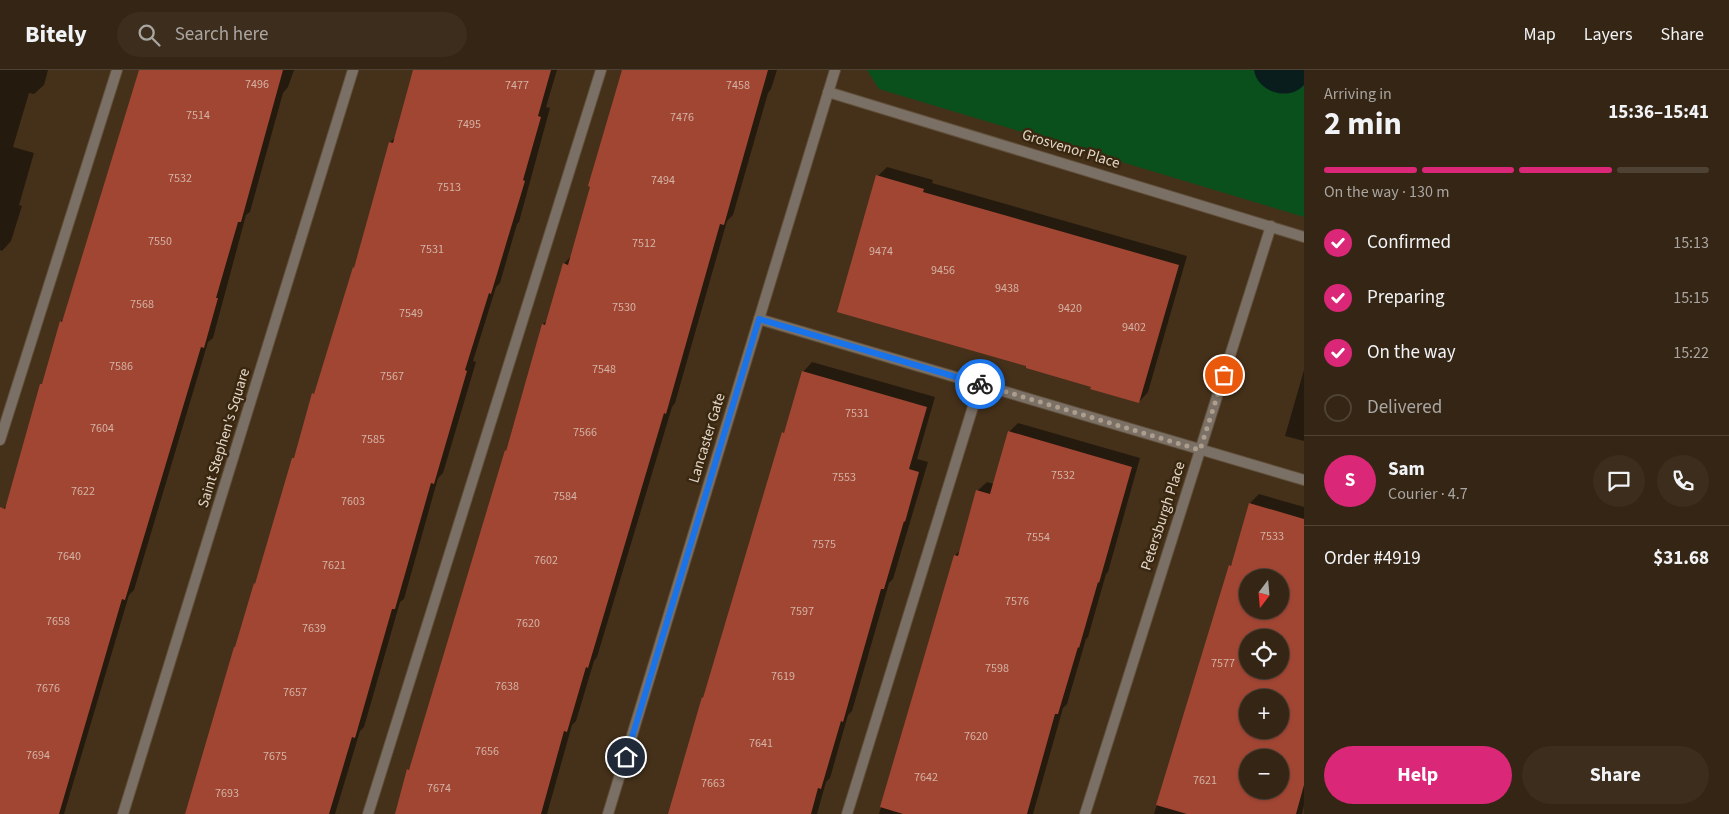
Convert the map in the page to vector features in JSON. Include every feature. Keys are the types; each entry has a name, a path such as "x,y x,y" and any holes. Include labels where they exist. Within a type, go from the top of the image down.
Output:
{"street":[{"path":"0,440 118,70"},
{"name":"Saint Stephen's Square","path":"123,814 353,70"},
{"path":"368,814 601,70"},
{"name":"Lancaster Gate","path":"608,814 835,70"},
{"name":"Grosvenor Place","path":"828,92 1304,236"},
{"name":"Petersburgh Place","path":"1085,814 1271,226"},
{"path":"759,319 1304,480"},
{"path":"847,814 980,384"}],"green space":[{"path":"867,70 1304,70 1304,217 879,89"}],"water":[{"path":"1254,70 1304,70 1304,85 1290,93 1274,92 1261,84 1256,78"}],"building":[{"path":"139,70 283,70 241,222 238,222 216,298 218,298 204,348 201,347 125,600 122,599 59,814 0,814 0,507 5,509 40,384 42,384 60,321 62,322"},
{"path":"413,70 551,70 538,116 541,117 523,180 525,181 491,294 489,293 465,370 467,371 434,484 431,483 395,609 392,609 355,738 352,737 329,814 185,814 234,647 255,584 292,458 294,458 312,393 314,394 354,268 389,142 393,143"},
{"path":"622,70 768,70 724,225 720,224 666,414 664,413 588,668 586,667 567,732 564,731 541,814 395,814 407,769 409,770 506,451 542,324 545,325 563,263 568,265 590,187 588,186"},
{"path":"876,175 924,189 923,192 1179,265 1139,403 1090,389 1091,387 1026,368 1026,366 837,312"},
{"path":"802,371 927,407 909,469 919,472 905,522 884,589 881,589 843,722 841,721 821,789 818,788 811,814 668,814 782,432 784,433"},
{"path":"1008,431 1132,467 1079,648 1058,714 1055,714 1027,814 903,814 880,807 954,555 958,556 976,490 990,494"},
{"path":"1249,503 1304,519 1304,785 1296,814 1187,814 1156,805 1229,565 1231,566"}],"way so far":[{"path":"980,384 1200,450 1224,375"}],"route":[{"path":"626,757 759,319 980,384"}]}
